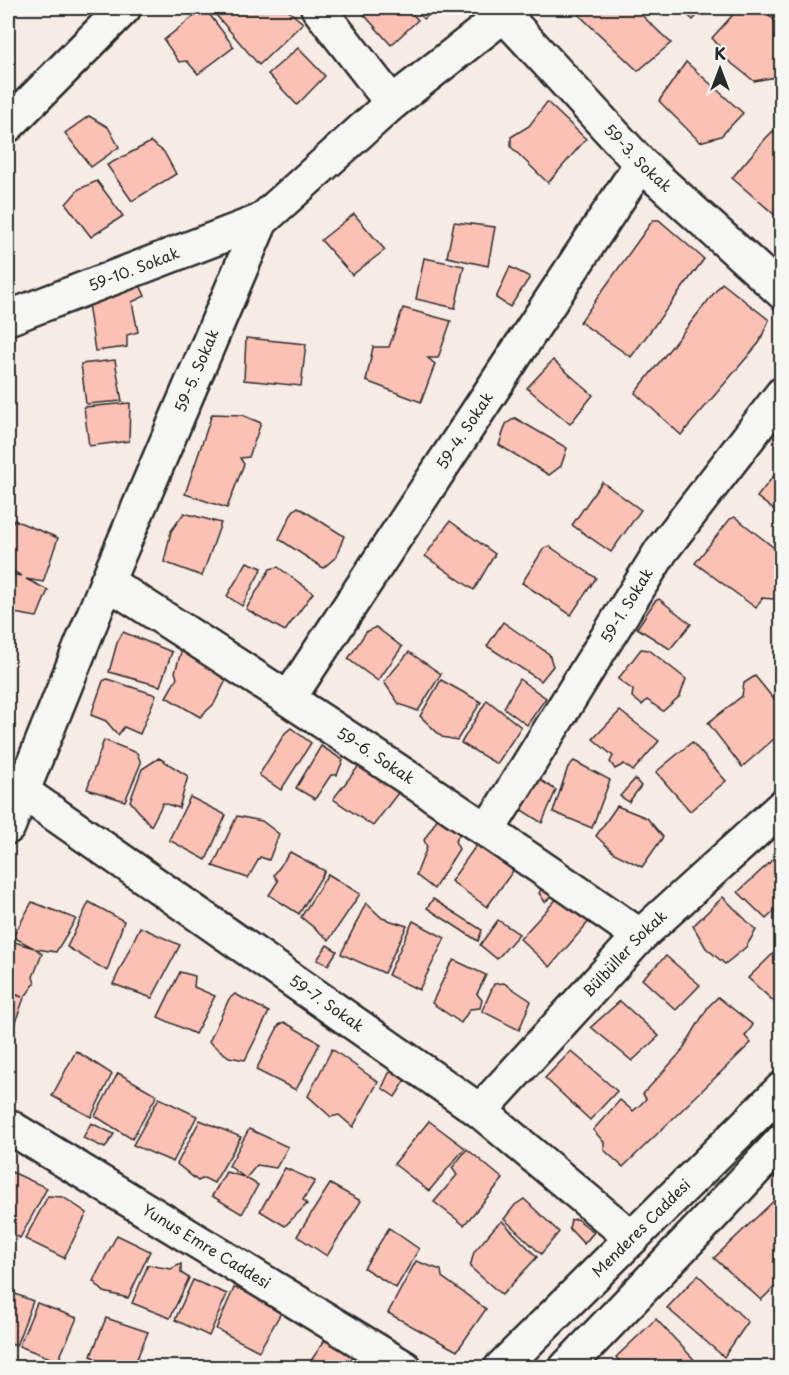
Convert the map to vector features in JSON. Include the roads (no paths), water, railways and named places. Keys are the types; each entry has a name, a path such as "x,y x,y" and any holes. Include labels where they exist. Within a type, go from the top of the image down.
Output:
{"street":[{"path":"8,124 124,8"},
{"path":"318,8 392,103"},
{"name":"59-5. Sokak","path":"8,827 15,788 107,582 261,221 392,103 508,11"},
{"name":"59-3. Sokak","path":"508,11 640,164 782,292"},
{"name":"59-4. Sokak","path":"289,698 640,164"},
{"name":"59-10. Sokak","path":"8,318 261,221"},
{"name":"59-1. Sokak","path":"488,830 661,551 782,394"},
{"name":"59-6. Sokak","path":"107,582 289,698 488,830 640,936"},
{"name":"59-7. Sokak","path":"15,788 480,1111 633,1238"},
{"name":"Bülbüller Sokak","path":"480,1111 640,936 782,807"},
{"name":"Menderes Caddesi","path":"501,1368 782,1089"},
{"name":"Yunus Emre Caddesi","path":"8,1126 405,1368"},
{"path":"570,1366 782,1141"}]}
